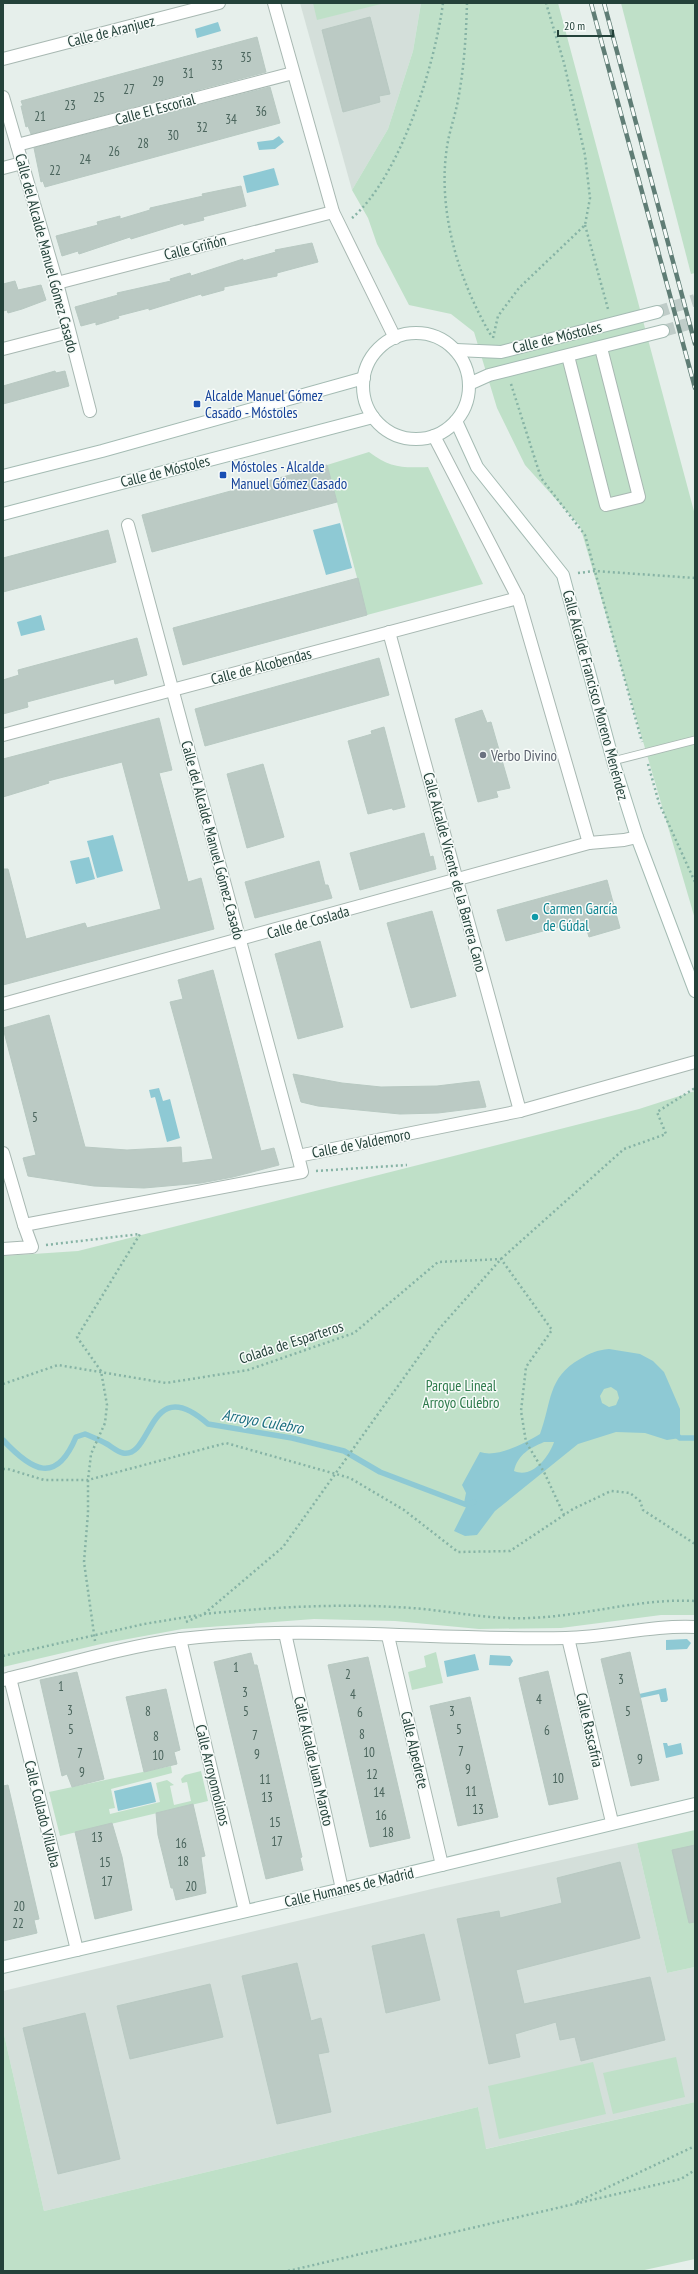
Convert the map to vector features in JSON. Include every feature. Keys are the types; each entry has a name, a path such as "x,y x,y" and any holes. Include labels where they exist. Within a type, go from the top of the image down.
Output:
{"street":[{"name":"Calle de Aranjuez","path":"3,59 219,3"},
{"path":"274,3 333,212 395,338"},
{"name":"Calle El Escorial","path":"17,145 293,73"},
{"name":"Calle del Alcalde Manuel Gómez Casado","path":"3,96 58,283 69,332 90,411"},
{"path":"3,168 22,163"},
{"name":"Calle Griñón","path":"58,283 333,212"},
{"name":"Calle de Móstoles","path":"456,350 501,352 657,312"},
{"name":"Calle de Móstoles","path":"469,384 489,375 508,372 663,331"},
{"path":"3,350 69,332"},
{"path":"411,334 427,334 443,340 456,350 463,360 469,384 464,410 456,421 446,430 434,436 417,439 401,437 385,430 373,417 367,405 364,392 364,378 370,361 380,348 395,338 411,334"},
{"path":"568,356 606,505 639,497 601,348"},
{"path":"3,476 102,451 364,378"},
{"name":"Calle de Móstoles","path":"3,514 373,417"},
{"name":"Calle Alcalde Francisco Moreno Menéndez","path":"456,421 477,467 563,574 613,761 637,837 695,992"},
{"path":"434,436 518,598 589,843"},
{"name":"Calle del Alcalde Manuel Gómez Casado","path":"128,525 298,1156"},
{"name":"Calle de Alcobendas","path":"3,735 518,598"},
{"name":"Calle Alcalde Vicente de la Barrera Cano","path":"389,632 520,1111"},
{"name":"Calle de Coslada","path":"3,1004 589,843 624,840 637,837"},
{"name":"Calle de Valdemoro","path":"24,1225 302,1172 298,1156 520,1111 695,1062"},
{"path":"3,1153 32,1247 3,1248"},
{"path":"6,1679 95,1657 180,1640 285,1633 568,1638 673,1626 695,1628"},
{"name":"Calle Alcalde Juan Maroto","path":"285,1633 342,1889"},
{"name":"Calle Alpedrete","path":"388,1636 442,1865"},
{"name":"Calle Rascafria","path":"568,1638 612,1822"},
{"name":"Calle Arroyomolinos","path":"180,1640 246,1911"},
{"name":"Calle Collado Villalba","path":"6,1679 77,1950"},
{"name":"Calle Humanes de Madrid","path":"3,1967 342,1889 612,1822 695,1804"}],"lane":[{"path":"613,761 695,740"}],"path":[{"path":"341,228 365,207 399,151 425,84 440,24 442,3"},
{"path":"467,3 466,42 457,105 447,146 444,186 452,244 482,321 501,352"},
{"path":"546,3 564,63 585,155 590,198 586,224 598,276 612,323"},
{"path":"493,338 498,316 519,288 586,224"},
{"path":"508,372 541,478 585,535 659,803 695,882"},
{"path":"595,571 695,578"},
{"path":"180,1640 178,1626 204,1614 283,1548 438,1330 501,1259 624,1149 666,1134 657,1112 695,1088"},
{"path":"302,1172 407,1165"},
{"path":"32,1247 140,1234 77,1337 101,1371 108,1405 101,1430 91,1454 88,1480 88,1513 84,1562 95,1635 95,1657"},
{"path":"501,1259 552,1330 526,1367 521,1410 526,1442 544,1472 564,1515"},
{"name":"Colada de Esparteros","path":"3,1384 58,1365 166,1383 248,1370 354,1333 438,1262 501,1259"},
{"path":"3,1469 8,1469 44,1480 88,1480 226,1444 350,1478 404,1510 458,1552 510,1551 564,1515 611,1491 630,1493 640,1501 643,1510 695,1544"},
{"path":"571,2205 695,2146"},
{"path":"288,2271 681,2179 695,2170"}],"shaded area":[{"path":"300,3 421,3 413,51 388,129 352,190"},
{"path":"637,1843 667,1973 695,1967 695,2102 485,2149 478,2107 44,2211 3,2030 3,1991 436,1888"}],"green space":[{"path":"313,3 385,3 317,20"},
{"path":"421,3 558,3 695,515 695,919 580,526 525,465 497,408 474,332 451,314 409,305 377,244 368,218 352,190 388,129 413,51"},
{"path":"621,3 695,3 695,273 691,274"},
{"path":"369,452 383,461 397,466 428,467 483,584 367,615 327,465"},
{"name":"Parque Lineal Arroyo Culebro","path":"695,1091 695,1615 661,1615 561,1628 479,1629 395,1621 314,1619 182,1629 101,1644 3,1667 3,1256 78,1251 639,1109"},
{"path":"436,1652 443,1683 412,1690 408,1672 426,1667 424,1656"},
{"path":"171,1766 172,1773 111,1789 115,1808 109,1809 110,1814 160,1802 156,1783 167,1780 174,1785 170,1786 174,1805 191,1801 187,1782 182,1783 181,1779 185,1775 201,1771 208,1801 60,1836 49,1792"},
{"path":"695,1830 695,1967 667,1973 637,1843"},
{"path":"3,2030 44,2211 478,2107 486,2149 695,2102 695,2259 640,2271 3,2271"},
{"path":"676,2057 685,2097 613,2114 603,2073"},
{"path":"593,2062 606,2114 499,2139 488,2086"}],"water":[{"path":"218,22 221,31 197,38 195,29"},
{"path":"279,136 284,142 275,149 259,150 257,142 273,140"},
{"path":"274,168 279,185 247,193 243,176"},
{"path":"340,523 352,568 326,575 313,530"},
{"path":"41,615 45,630 21,636 17,622"},
{"path":"113,835 123,871 97,878 87,841"},
{"path":"89,857 95,879 76,884 70,861"},
{"path":"159,1088 163,1101 170,1099 180,1138 167,1142 155,1097 151,1098 149,1090"},
{"path":"605,1349 640,1354 653,1361 664,1372 680,1409 680,1438 667,1440 645,1433 616,1432 578,1444 495,1511 477,1535 465,1536 454,1531 467,1505 464,1503 466,1493 462,1485 480,1452 495,1453 511,1449 540,1434 552,1392 562,1374 569,1366 584,1357","holes":["611,1387 617,1391 619,1398 616,1405 609,1407 602,1403 600,1396 604,1389","544,1442 554,1442 552,1448 539,1465 527,1472 521,1473 514,1471 518,1460 525,1452"]},
{"path":"687,1639 691,1643 687,1649 666,1650 666,1640"},
{"path":"475,1654 479,1670 447,1677 444,1661"},
{"path":"490,1655 510,1656 513,1661 510,1666 489,1665"},
{"path":"666,1688 668,1700 666,1702 661,1702 659,1694 640,1698 639,1694"},
{"path":"663,1743 667,1743 668,1746 681,1743 683,1754 666,1758"},
{"path":"151,1782 156,1802 118,1811 114,1791"}],"building":[{"path":"370,17 390,94 379,96 380,102 343,112 322,30"},
{"path":"257,37 266,72 31,134 28,126 26,127 21,101"},
{"path":"270,87 280,123 45,187 43,181 41,182 34,148"},
{"path":"241,186 246,206 203,217 204,220 184,225 183,223 131,239 130,237 79,254 78,251 62,256 56,236 98,225 97,222 120,216 120,219 150,210 150,208 203,196 202,194"},
{"path":"312,243 318,262 277,273 277,276 224,287 224,290 202,296 201,294 149,310 149,308 118,316 119,318 96,325 96,322 81,326 75,307 118,295 117,293 171,281 170,279 190,273 191,276 243,259 243,261 276,252 275,250"},
{"path":"15,281 18,290 41,285 46,300 8,313 7,310 3,311 3,284"},
{"path":"55,371 56,373 65,371 69,386 3,404 3,386"},
{"path":"327,465 337,502 152,552 142,515"},
{"path":"108,530 116,562 3,592 3,558"},
{"path":"358,578 367,615 183,665 173,628"},
{"path":"137,638 147,675 115,684 114,679 27,702 28,707 3,714 3,680 19,675 18,670"},
{"path":"379,658 389,695 205,746 195,709"},
{"name":"Verbo Divino","path":"482,710 487,723 491,722 510,788 496,791 498,797 478,802 455,719"},
{"path":"159,718 172,770 159,773 188,882 201,878 214,929 3,985 3,869 8,869 26,939 85,923 87,928 161,909 122,762 48,781 49,783 3,797 3,759"},
{"path":"384,727 405,807 393,810 392,808 368,814 348,741 372,734 371,731"},
{"path":"263,764 284,837 247,848 227,774"},
{"path":"424,833 430,857 433,856 436,869 360,890 350,853"},
{"path":"319,861 325,885 328,885 332,898 255,918 245,882"},
{"name":"Carmen García de Gúdal","path":"607,880 620,928 589,937 584,920 506,941 497,910"},
{"path":"432,911 456,996 411,1008 387,923"},
{"path":"320,941 343,1027 298,1039 275,954"},
{"path":"213,970 261,1151 274,1148 279,1165 233,1177 201,1183 144,1188 94,1186 28,1176 23,1158 36,1155 3,1028 49,1015 85,1147 127,1150 181,1147 182,1163 213,1159 170,1002 183,999 178,980"},
{"path":"293,1074 342,1083 381,1087 437,1086 479,1081 486,1107 438,1113 400,1114 318,1106 301,1102"},
{"path":"630,1652 659,1780 631,1786 601,1659"},
{"path":"251,1653 254,1665 257,1665 302,1857 300,1858 303,1870 266,1879 214,1662"},
{"path":"368,1657 410,1838 370,1847 328,1665"},
{"path":"548,1671 578,1799 549,1805 519,1678"},
{"path":"77,1672 104,1779 72,1787 67,1774 62,1776 40,1680"},
{"path":"166,1689 180,1750 174,1752 177,1764 144,1772 126,1697"},
{"path":"470,1697 498,1817 458,1826 430,1706"},
{"path":"8,1785 39,1919 34,1920 37,1933 3,1941 3,1786"},
{"path":"193,1804 205,1856 201,1857 206,1893 176,1900 173,1888 171,1888 158,1835 156,1813"},
{"path":"112,1823 122,1857 132,1910 95,1919 75,1832"},
{"path":"695,1845 695,1922 689,1923 672,1850"},
{"path":"620,1862 640,1938 516,1970 524,2004 650,1977 665,2040 581,2061 575,2037 560,2040 556,2022 515,2034 520,2057 489,2064 457,1919 499,1911 500,1918 562,1903 557,1878"},
{"path":"424,1934 440,2000 386,2013 372,1946"},
{"path":"297,1963 311,2021 321,2018 329,2052 318,2054 331,2112 277,2124 242,1976"},
{"path":"210,1984 223,2037 130,2059 117,2006"},
{"path":"85,2013 120,2159 58,2174 23,2028"}],"waterway":[{"name":"Arroyo Culebro","path":"3,1440 14,1451 34,1465 43,1468 52,1467 60,1462 68,1452 76,1437 85,1434 117,1451 123,1453 133,1451 140,1444 154,1421 163,1411 174,1407 188,1410 208,1424 292,1438 344,1451 380,1472 467,1505 474,1502"},
{"name":"Arroyo Culebro","path":"675,1434 680,1438 695,1438"}],"tunnel":[{"path":"657,312 695,300"},
{"path":"663,331 695,322"}],"railway":[{"path":"591,3 695,388"},
{"path":"604,3 695,344"}],"place":[{"name":"Alcalde Manuel Gómez Casado - Móstoles","path":"197,404"},
{"name":"Móstoles - Alcalde Manuel Gómez Casado","path":"223,475"},
{"name":"Verbo Divino","path":"483,755"},
{"name":"Carmen García de Gúdal","path":"535,917"}]}
